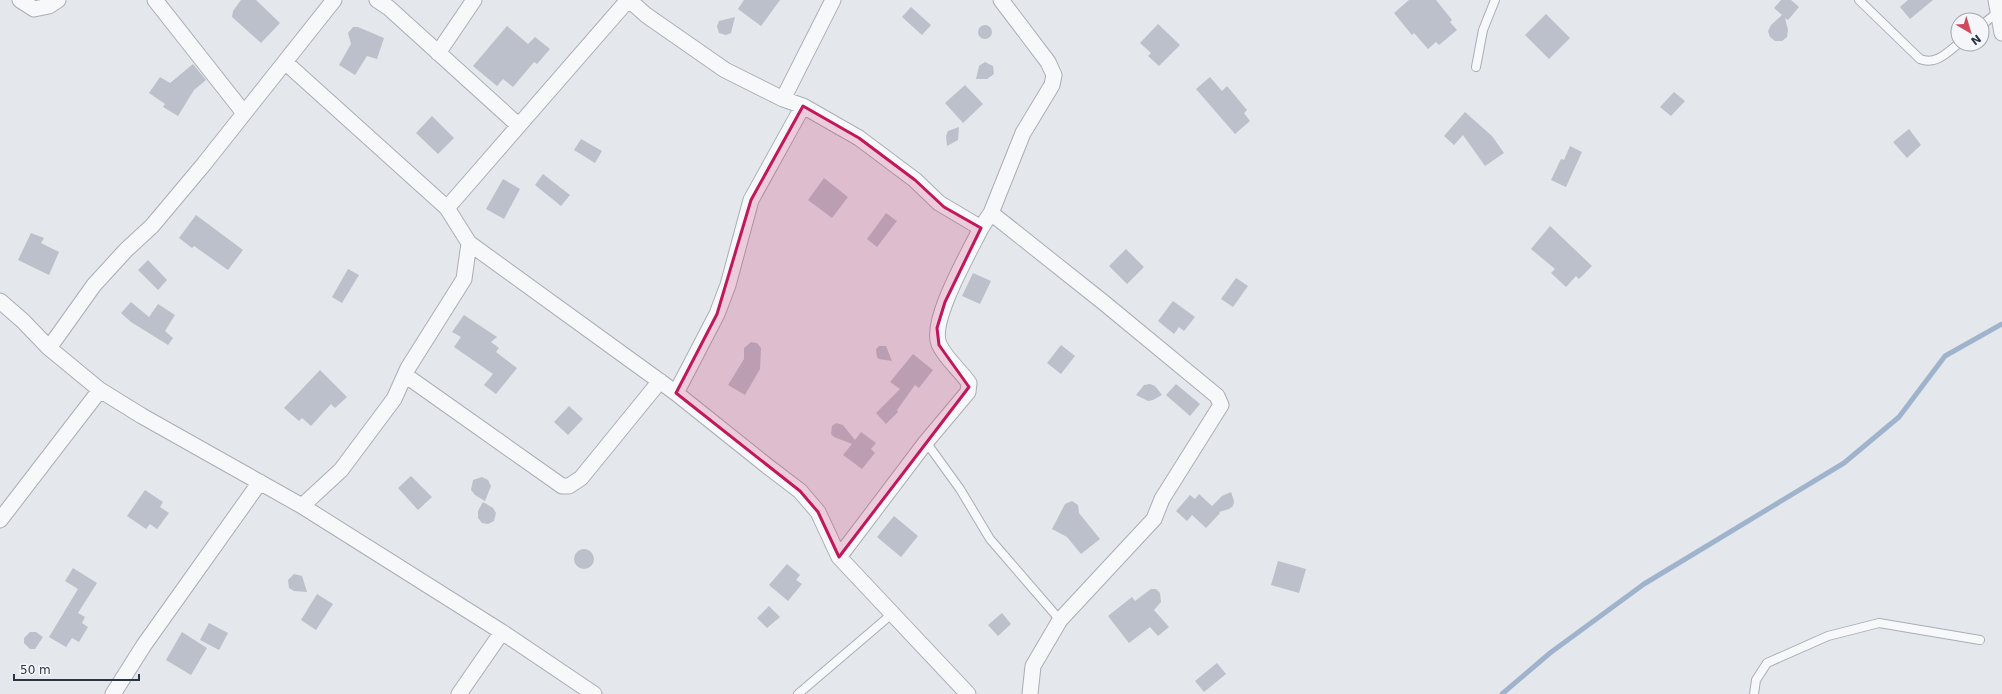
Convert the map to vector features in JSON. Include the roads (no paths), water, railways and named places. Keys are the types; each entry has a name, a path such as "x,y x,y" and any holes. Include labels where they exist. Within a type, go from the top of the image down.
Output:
{"street":[{"path":"20,0 34,9 50,6 58,0"},
{"path":"155,0 244,113"},
{"path":"49,348 94,285 126,250 152,226 334,0"},
{"path":"377,0 438,52 518,125"},
{"path":"438,52 474,0"},
{"path":"447,208 628,0 646,15 725,70 783,99 803,106 859,138 915,180 939,203 981,228"},
{"path":"783,99 833,0"},
{"path":"839,557 926,442 965,396 969,387 965,378 939,345 937,328 945,302 981,228 991,213 1019,141 1052,85 1054,75 1048,62 1001,0"},
{"path":"1997,6 2002,33"},
{"path":"285,62 447,208 469,244 660,381 800,490 818,512 839,557 863,585 893,613 968,694"},
{"path":"676,393 717,314 728,285 751,200 803,106"},
{"path":"991,213 1103,302 1216,396 1221,402 1219,410 1162,499 1154,519 1060,620 1033,666 1030,694"},
{"path":"302,506 341,470 394,399 404,375 464,279 469,244"},
{"path":"0,301 23,321 49,348 100,390 142,416 302,506 502,632 594,694"},
{"path":"404,375 562,486 569,486 581,478 660,381"},
{"path":"0,520 100,390"},
{"path":"113,694 144,645 260,482"},
{"path":"459,694 502,632"}],"lane":[{"path":"1476,67 1483,30 1495,0"},
{"path":"1859,0 1920,59 1927,62 1936,61 1950,50"},
{"path":"1990,15 1997,6"},
{"path":"926,442 960,489 990,539 1060,620"},
{"path":"798,694 893,613"},
{"path":"1754,694 1756,680 1767,663 1828,636 1879,623 1980,640"}],"waterway":[{"path":"1502,694 1550,653 1644,584 1844,463 1899,417 1945,356 2002,324"}]}
